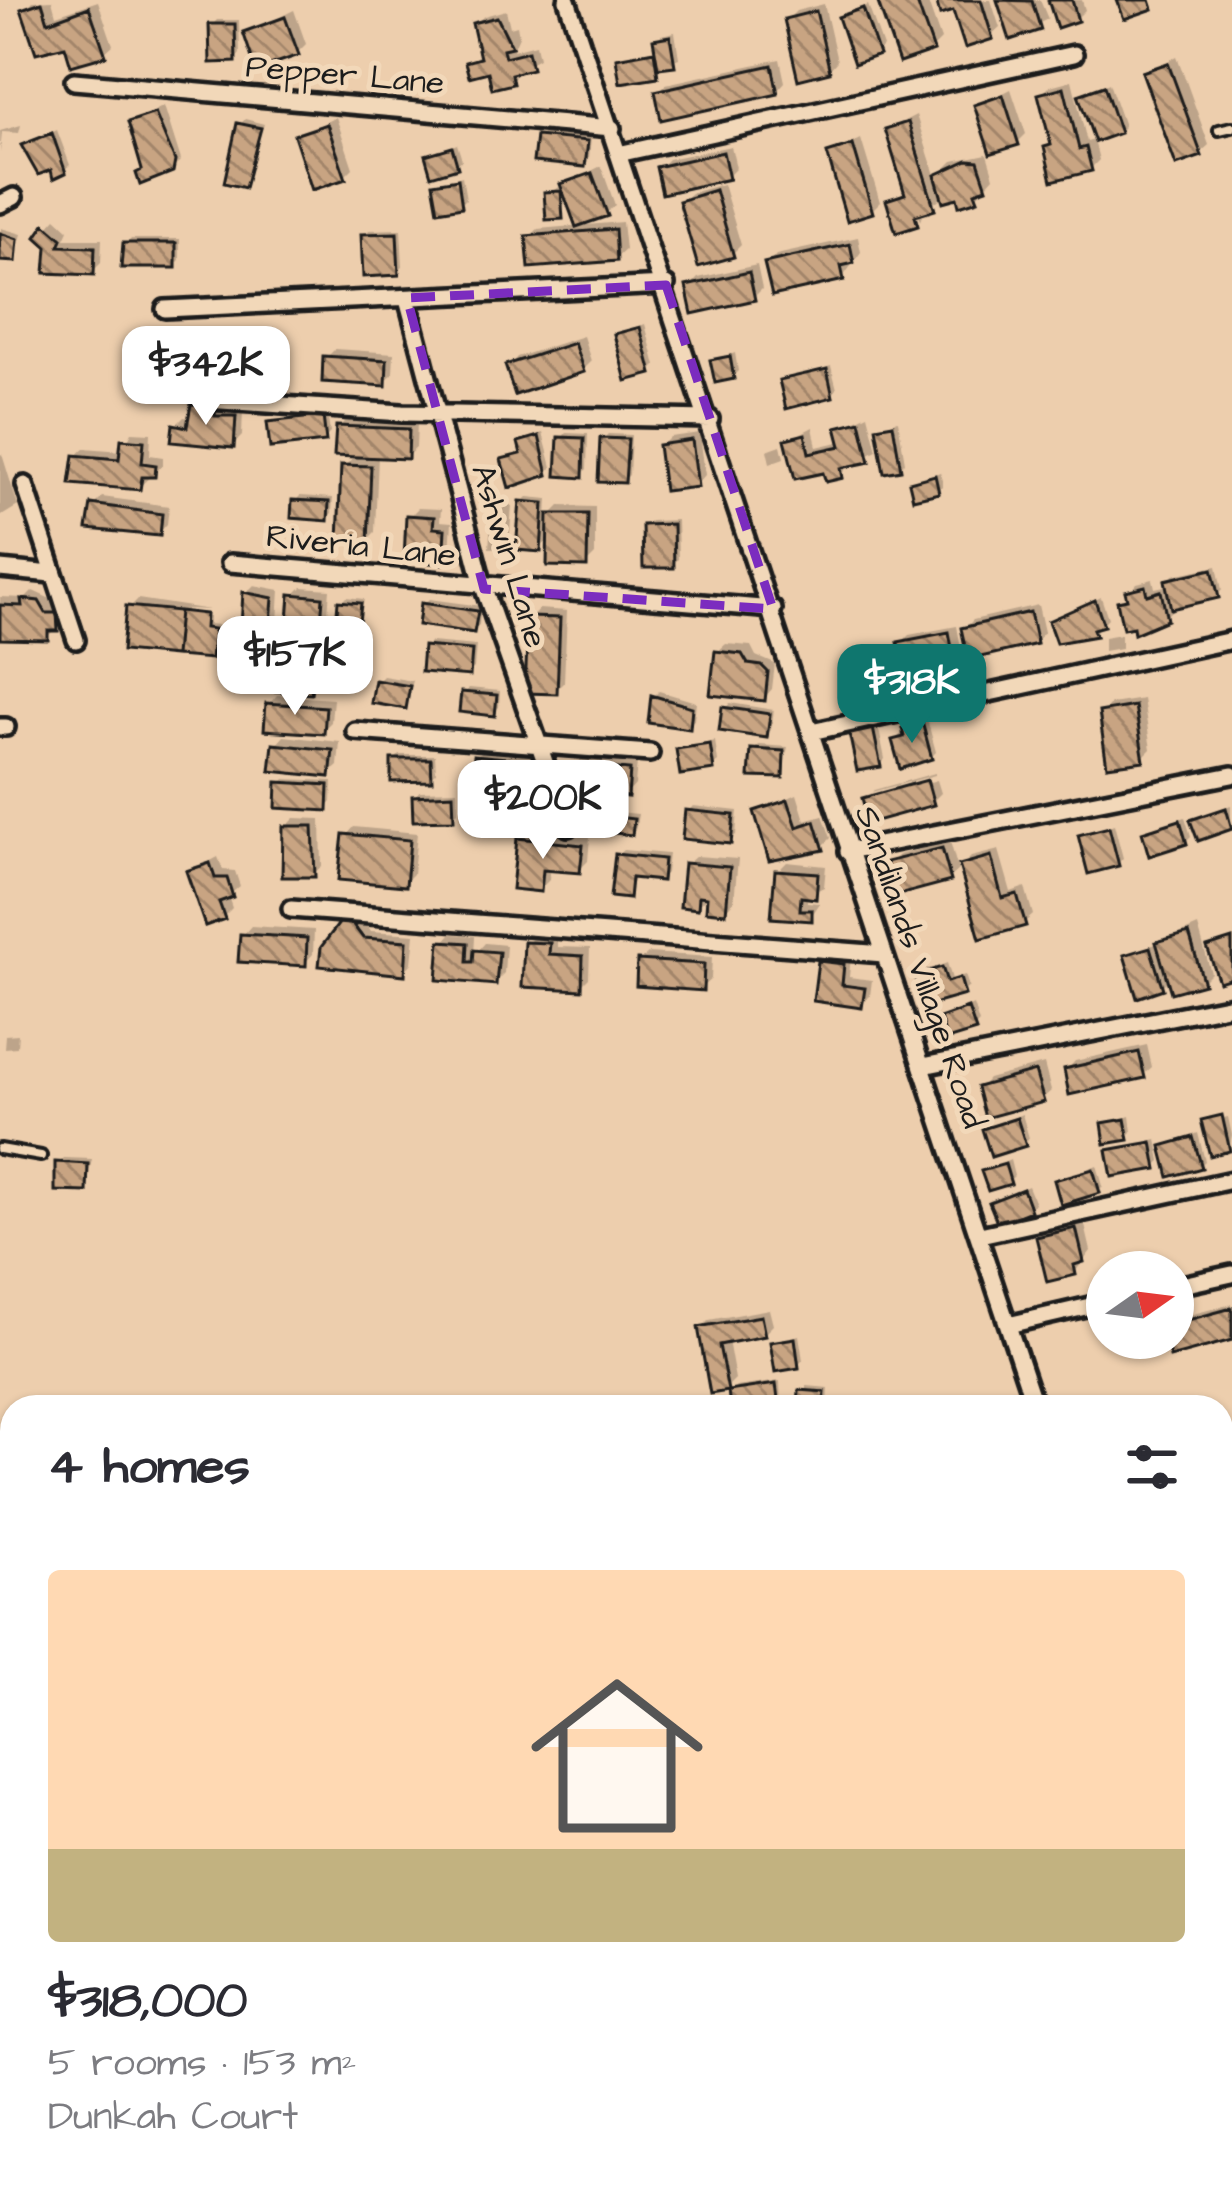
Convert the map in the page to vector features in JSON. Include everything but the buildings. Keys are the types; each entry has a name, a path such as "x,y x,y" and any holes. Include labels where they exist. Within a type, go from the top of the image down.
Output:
{"street":[{"name":"Sandilands Village Road","path":"567,0 666,285 848,851 1031,1395"},
{"path":"618,154 1074,54"},
{"name":"Pepper Lane","path":"74,81 612,128"},
{"path":"165,309 666,285"},
{"name":"Ashwin Lane","path":"407,298 484,589 568,827"},
{"path":"207,400 710,419"},
{"path":"25,485 76,640"},
{"name":"Riveria Lane","path":"230,563 484,589 773,609"},
{"path":"0,569 52,574"},
{"path":"811,732 1232,640"},
{"path":"355,731 650,753"},
{"path":"848,851 1232,775"},
{"path":"291,909 884,954"},
{"path":"922,1066 1232,1004"},
{"path":"980,1235 1232,1180"},
{"path":"1194,1282 1232,1274"},
{"path":"1008,1324 1086,1307"}],"lane":[{"path":"1219,130 1232,127"},
{"path":"0,1149 41,1156"}],"highlighted area":[{"path":"666,285 773,609 484,589 407,298"}]}
